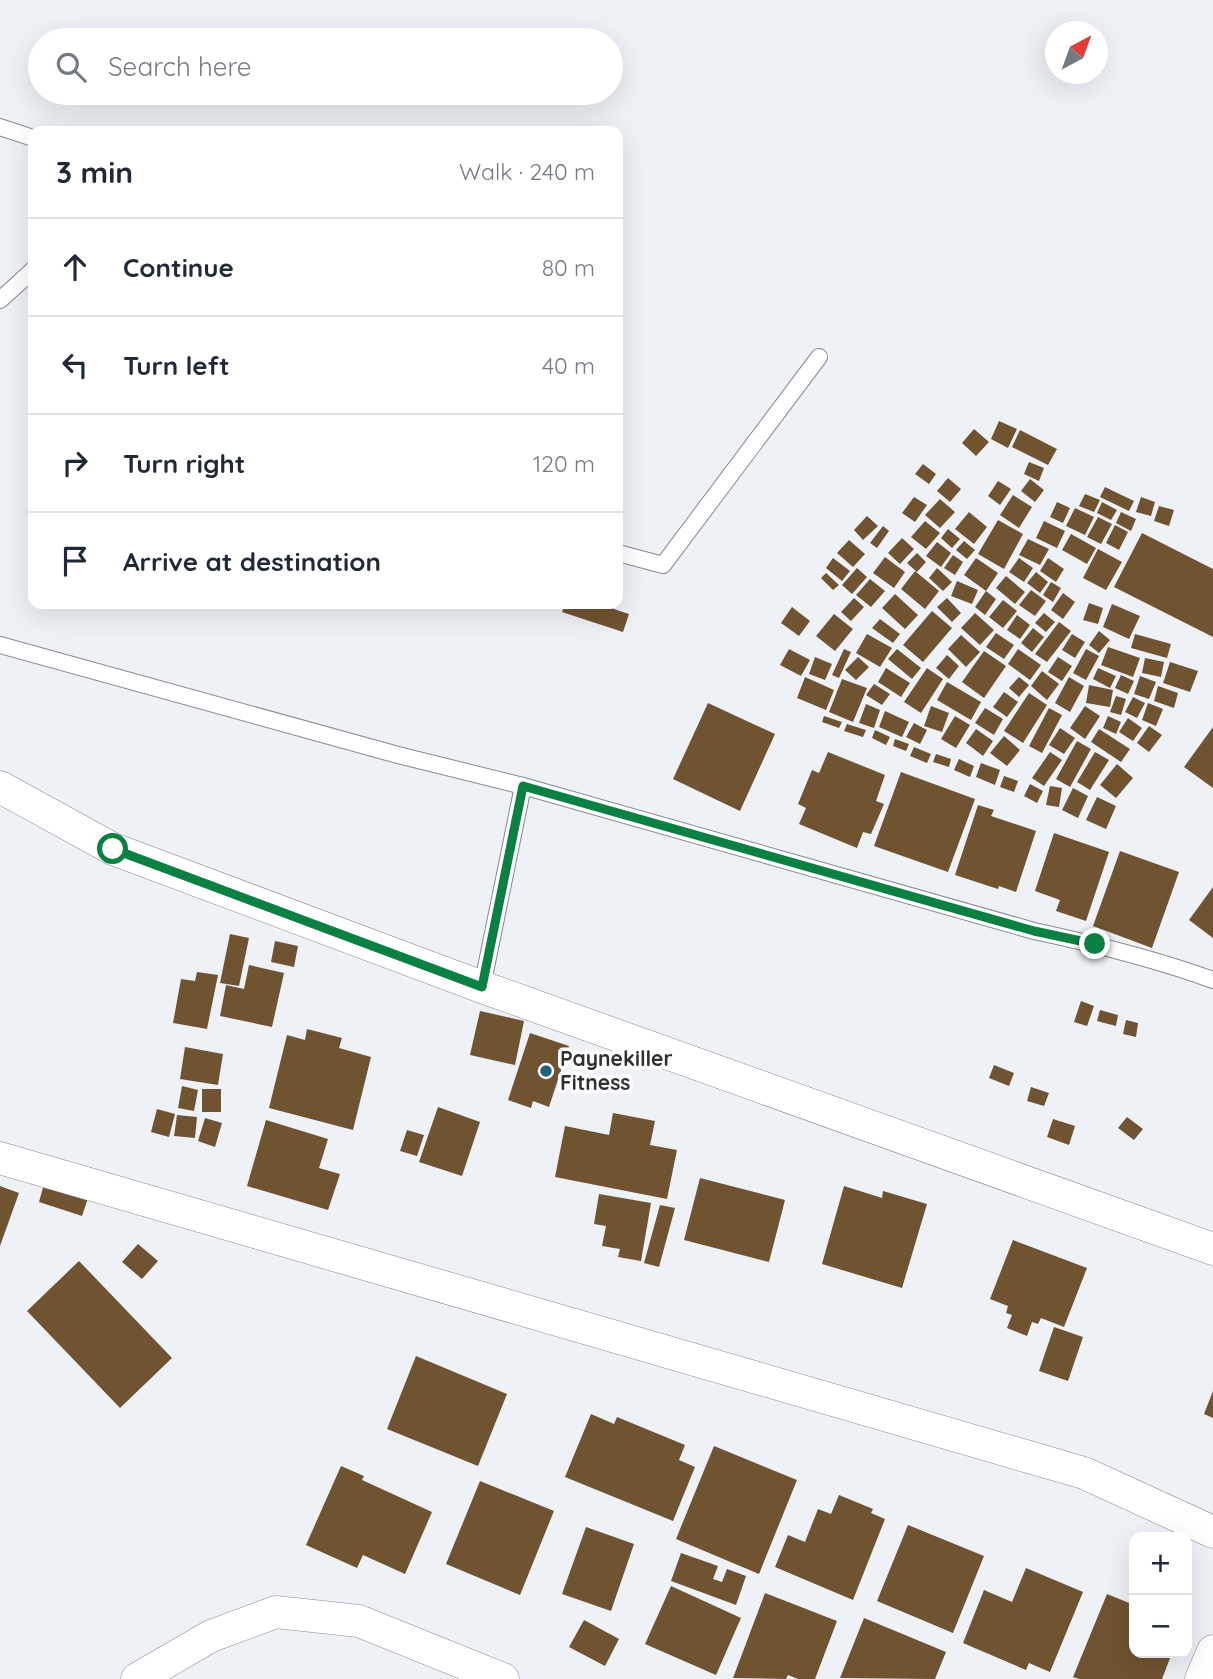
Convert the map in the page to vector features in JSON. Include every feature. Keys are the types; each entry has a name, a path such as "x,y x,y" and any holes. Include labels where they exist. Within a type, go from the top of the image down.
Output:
{"street":[{"path":"0,787 113,849 482,987 1213,1249"},
{"path":"0,1158 1084,1473 1213,1532"},
{"path":"137,1679 211,1636 276,1612 359,1621 503,1679"},
{"path":"1201,1679 1213,1651"}],"lane":[{"path":"0,127 28,136"},
{"path":"0,300 28,275"},
{"path":"623,554 663,565 819,357"},
{"path":"0,645 385,751 523,786 1034,931 1095,944 1178,967 1213,980"},
{"path":"482,987 523,786"}],"building":[{"path":"999,421 1017,429 1008,448 991,439"},
{"path":"974,429 989,442 976,456 962,443"},
{"path":"1020,430 1057,449 1048,465 1012,447"},
{"path":"1029,462 1044,468 1039,481 1024,474"},
{"path":"923,464 936,474 929,484 915,474"},
{"path":"948,478 961,489 950,502 937,491"},
{"path":"1030,479 1044,490 1035,502 1021,491"},
{"path":"998,481 1011,489 1000,505 988,496"},
{"path":"1105,487 1134,501 1129,511 1100,497"},
{"path":"1085,494 1100,500 1094,512 1079,506"},
{"path":"1013,495 1032,507 1019,528 1000,515"},
{"path":"914,497 927,505 915,522 902,513"},
{"path":"1141,497 1155,502 1151,516 1136,512"},
{"path":"940,499 955,512 940,528 925,515"},
{"path":"1057,502 1070,508 1063,523 1050,517"},
{"path":"1102,502 1117,510 1111,520 1097,513"},
{"path":"1159,506 1174,510 1169,526 1154,521"},
{"path":"1075,508 1094,517 1085,535 1066,526"},
{"path":"969,512 987,527 974,544 955,529"},
{"path":"1121,512 1136,519 1131,531 1116,523"},
{"path":"867,516 878,526 863,540 854,530"},
{"path":"1098,517 1112,524 1101,544 1087,537"},
{"path":"998,520 1023,534 1004,569 978,554"},
{"path":"925,521 940,533 926,549 911,537"},
{"path":"1044,521 1065,531 1057,548 1036,538"},
{"path":"1115,525 1128,532 1119,550 1106,543"},
{"path":"883,526 889,531 877,548 870,543"},
{"path":"948,529 960,539 952,548 941,538"},
{"path":"1142,533 1213,569 1213,637 1114,587"},
{"path":"1071,534 1096,548 1087,564 1062,550"},
{"path":"902,538 914,549 900,564 888,553"},
{"path":"1028,539 1049,549 1040,565 1019,555"},
{"path":"849,540 865,554 853,567 837,553"},
{"path":"964,541 975,550 967,559 956,550"},
{"path":"937,542 951,553 941,567 926,556"},
{"path":"1098,549 1122,562 1106,590 1083,578"},
{"path":"917,553 926,562 917,572 907,563"},
{"path":"953,555 963,562 955,575 944,568"},
{"path":"885,557 905,572 894,588 873,573"},
{"path":"833,558 850,571 842,581 826,568"},
{"path":"976,558 998,573 986,591 964,575"},
{"path":"1019,558 1033,568 1024,582 1009,572"},
{"path":"1048,558 1064,569 1056,582 1040,571"},
{"path":"857,568 867,577 852,594 842,585"},
{"path":"937,568 952,582 943,591 929,578"},
{"path":"915,571 939,591 925,609 901,589"},
{"path":"1036,572 1048,582 1040,593 1027,583"},
{"path":"826,573 839,585 833,590 821,578"},
{"path":"1006,576 1025,592 1015,604 996,588"},
{"path":"870,579 885,591 871,607 856,595"},
{"path":"957,581 978,590 972,604 951,596"},
{"path":"1051,582 1061,588 1053,602 1043,595"},
{"path":"1031,590 1046,601 1035,616 1019,605"},
{"path":"986,591 996,599 985,615 975,607"},
{"path":"1063,593 1075,602 1063,619 1051,610"},
{"path":"895,594 918,615 905,629 882,608"},
{"path":"854,598 864,607 851,621 841,612"},
{"path":"947,598 961,613 952,622 937,607"},
{"path":"1003,600 1017,611 1003,628 989,617"},
{"path":"1089,603 1103,608 1098,624 1083,620"},
{"path":"1112,604 1140,616 1129,639 1103,627"},
{"path":"792,607 810,621 799,636 781,623"},
{"path":"563,609 614,609 629,614 623,632 562,612"},
{"path":"932,611 952,628 923,662 903,645"},
{"path":"975,613 994,630 980,645 961,628"},
{"path":"1044,613 1055,622 1046,632 1035,623"},
{"path":"834,614 853,629 835,651 816,636"},
{"path":"1017,615 1030,625 1020,639 1007,630"},
{"path":"880,619 900,634 893,643 872,628"},
{"path":"1059,622 1071,631 1047,662 1035,654"},
{"path":"1033,628 1044,637 1032,652 1021,643"},
{"path":"1099,631 1110,640 1099,653 1089,645"},
{"path":"996,633 1014,645 1004,659 986,647"},
{"path":"867,634 892,648 880,667 856,653"},
{"path":"1072,634 1085,642 1075,658 1062,650"},
{"path":"1135,634 1171,644 1167,658 1131,648"},
{"path":"961,635 980,652 966,667 948,649"},
{"path":"1108,647 1140,658 1133,677 1101,665"},
{"path":"789,649 810,660 801,676 780,665"},
{"path":"844,649 851,652 839,678 832,675"},
{"path":"897,649 921,668 912,679 888,659"},
{"path":"1018,649 1041,665 1030,680 1008,664"},
{"path":"1086,649 1099,656 1086,680 1073,673"},
{"path":"984,651 1006,666 984,698 962,682"},
{"path":"947,655 959,666 949,679 936,668"},
{"path":"815,657 832,664 825,680 809,674"},
{"path":"858,657 869,667 856,680 845,670"},
{"path":"1058,657 1072,666 1062,681 1048,672"},
{"path":"1145,658 1164,662 1161,677 1142,673"},
{"path":"1170,662 1198,671 1190,692 1163,683"},
{"path":"886,668 910,683 901,697 878,682"},
{"path":"927,668 943,679 921,713 904,702"},
{"path":"1098,668 1116,676 1110,688 1093,679"},
{"path":"1042,671 1059,684 1047,700 1031,686"},
{"path":"1121,675 1134,681 1128,694 1115,688"},
{"path":"1140,676 1156,682 1149,699 1134,694"},
{"path":"805,677 834,690 826,710 797,698"},
{"path":"1019,677 1029,685 1019,697 1009,688"},
{"path":"1069,677 1084,686 1070,712 1055,703"},
{"path":"842,679 867,688 853,722 829,712"},
{"path":"947,682 981,702 971,720 937,700"},
{"path":"874,684 890,694 882,705 866,695"},
{"path":"1089,685 1113,690 1110,707 1086,703"},
{"path":"1158,686 1178,693 1174,708 1154,701"},
{"path":"1004,692 1018,702 1007,717 993,707"},
{"path":"1029,693 1047,705 1023,743 1004,731"},
{"path":"1116,696 1126,699 1121,715 1110,712"},
{"path":"1133,697 1145,703 1137,718 1125,712"},
{"path":"708,703 775,734 740,811 673,779"},
{"path":"1148,703 1163,709 1156,726 1142,720"},
{"path":"866,704 880,710 874,728 859,723"},
{"path":"931,706 949,713 942,732 924,726"},
{"path":"1085,706 1100,716 1085,739 1070,728"},
{"path":"985,708 1003,719 994,735 975,723"},
{"path":"1049,708 1062,715 1042,753 1029,746"},
{"path":"885,711 909,722 902,737 879,727"},
{"path":"824,716 842,722 839,728 822,722"},
{"path":"955,716 970,725 956,748 941,739"},
{"path":"1108,716 1121,722 1116,734 1103,728"},
{"path":"1128,718 1142,728 1133,741 1119,732"},
{"path":"914,723 927,730 920,744 906,737"},
{"path":"847,724 866,730 863,737 844,731"},
{"path":"1149,726 1162,735 1149,752 1137,743"},
{"path":"1213,727 1213,788 1184,767"},
{"path":"1060,728 1075,738 1064,754 1049,745"},
{"path":"976,729 993,741 983,756 966,743"},
{"path":"1099,729 1130,749 1121,762 1091,742"},
{"path":"875,730 890,737 886,745 872,738"},
{"path":"1004,736 1020,750 1007,766 990,753"},
{"path":"895,739 909,744 906,751 893,746"},
{"path":"1077,741 1091,749 1070,787 1056,779"},
{"path":"914,747 931,754 927,763 910,756"},
{"path":"828,752 885,775 876,801 884,804 871,834 863,832 857,848 799,824 806,808 798,804 812,770 819,773"},
{"path":"1050,752 1062,760 1044,786 1032,778"},
{"path":"1095,752 1109,760 1090,790 1077,782"},
{"path":"936,754 951,759 949,767 933,762"},
{"path":"959,759 974,766 970,777 954,770"},
{"path":"981,763 1000,770 995,785 976,777"},
{"path":"1117,764 1133,778 1116,798 1100,785"},
{"path":"901,772 975,799 948,872 874,846"},
{"path":"1004,776 1018,781 1014,792 1000,787"},
{"path":"1030,784 1043,791 1037,803 1024,796"},
{"path":"1050,786 1062,788 1059,807 1046,805"},
{"path":"1073,788 1088,796 1078,818 1062,810"},
{"path":"1097,797 1116,806 1106,829 1086,820"},
{"path":"978,805 994,810 991,816 1036,831 1016,892 955,875"},
{"path":"1054,833 1109,852 1086,921 1056,911 1060,900 1035,891"},
{"path":"1120,851 1179,872 1152,948 1093,926"},
{"path":"1213,887 1213,938 1189,920"},
{"path":"230,934 249,938 239,986 220,983"},
{"path":"275,941 298,946 294,967 271,962"},
{"path":"249,965 284,973 272,1027 220,1016 226,985 244,989"},
{"path":"197,972 218,975 207,1029 173,1023 181,979 195,981"},
{"path":"1081,1001 1094,1006 1087,1026 1074,1022"},
{"path":"1100,1010 1118,1015 1116,1026 1097,1021"},
{"path":"480,1011 524,1021 515,1065 470,1055"},
{"path":"1126,1020 1138,1023 1136,1037 1123,1034"},
{"path":"307,1029 342,1038 339,1048 371,1057 353,1130 269,1108 287,1035 305,1040"},
{"path":"530,1033 569,1046 549,1107 533,1101 531,1108 508,1100"},
{"path":"185,1047 223,1054 218,1085 180,1079"},
{"path":"994,1065 1014,1073 1009,1086 989,1078"},
{"path":"182,1086 198,1090 194,1111 178,1108"},
{"path":"1031,1087 1049,1093 1044,1106 1027,1101"},
{"path":"202,1089 221,1089 221,1112 202,1112"},
{"path":"438,1107 480,1122 462,1176 419,1162"},
{"path":"157,1109 175,1114 169,1137 151,1132"},
{"path":"613,1113 655,1121 650,1145 677,1150 667,1199 555,1177 565,1126 609,1135"},
{"path":"177,1115 197,1117 195,1138 174,1136"},
{"path":"1127,1117 1143,1129 1134,1140 1118,1128"},
{"path":"205,1118 222,1123 215,1147 198,1141"},
{"path":"1053,1119 1075,1126 1069,1145 1047,1137"},
{"path":"266,1120 328,1139 319,1168 340,1174 328,1210 247,1186"},
{"path":"407,1130 424,1135 417,1156 400,1151"},
{"path":"700,1178 785,1200 769,1262 684,1240"},
{"path":"44,1184 88,1198 82,1216 39,1202"},
{"path":"0,1186 19,1193 0,1246"},
{"path":"844,1186 882,1198 883,1191 927,1204 902,1288 822,1264"},
{"path":"599,1194 651,1203 641,1261 618,1257 620,1249 602,1246 606,1226 594,1224"},
{"path":"660,1205 675,1208 659,1267 644,1263"},
{"path":"1013,1240 1087,1268 1064,1327 1041,1318 1038,1324 1032,1322 1027,1336 1007,1328 1012,1315 1006,1313 1008,1306 990,1299"},
{"path":"138,1244 158,1261 142,1279 122,1262"},
{"path":"79,1261 172,1358 120,1408 27,1311"},
{"path":"1054,1327 1083,1337 1068,1381 1039,1371"},
{"path":"416,1356 507,1394 478,1466 387,1429"},
{"path":"1213,1391 1213,1418 1204,1414"},
{"path":"591,1414 614,1424 617,1417 685,1445 679,1460 695,1467 673,1521 565,1477"},
{"path":"714,1446 797,1480 759,1574 676,1539"},
{"path":"341,1466 364,1476 362,1480 432,1512 405,1574 363,1555 357,1568 306,1545"},
{"path":"480,1481 554,1511 520,1595 446,1564"},
{"path":"839,1495 873,1509 871,1513 885,1519 853,1600 775,1567 788,1535 805,1542 818,1509 831,1514"},
{"path":"908,1525 984,1556 953,1633 877,1601"},
{"path":"586,1527 634,1544 611,1611 562,1594"},
{"path":"681,1553 718,1566 713,1579 722,1582 727,1569 746,1576 736,1605 671,1581"},
{"path":"1026,1568 1083,1592 1050,1672 1029,1663 1026,1670 963,1643 984,1590 1012,1602"},
{"path":"671,1586 741,1618 716,1675 645,1644"},
{"path":"765,1593 837,1621 815,1679 798,1679 788,1675 786,1679 733,1678"},
{"path":"1107,1594 1129,1603 1129,1658 1170,1658 1162,1679 1073,1677"},
{"path":"864,1618 946,1652 935,1679 840,1678"},
{"path":"584,1620 619,1639 605,1666 569,1647"}],"place":[{"name":"Paynekiller Fitness","path":"546,1071"}],"route":[{"path":"113,849 482,987 523,786 1034,931 1095,944"}]}
